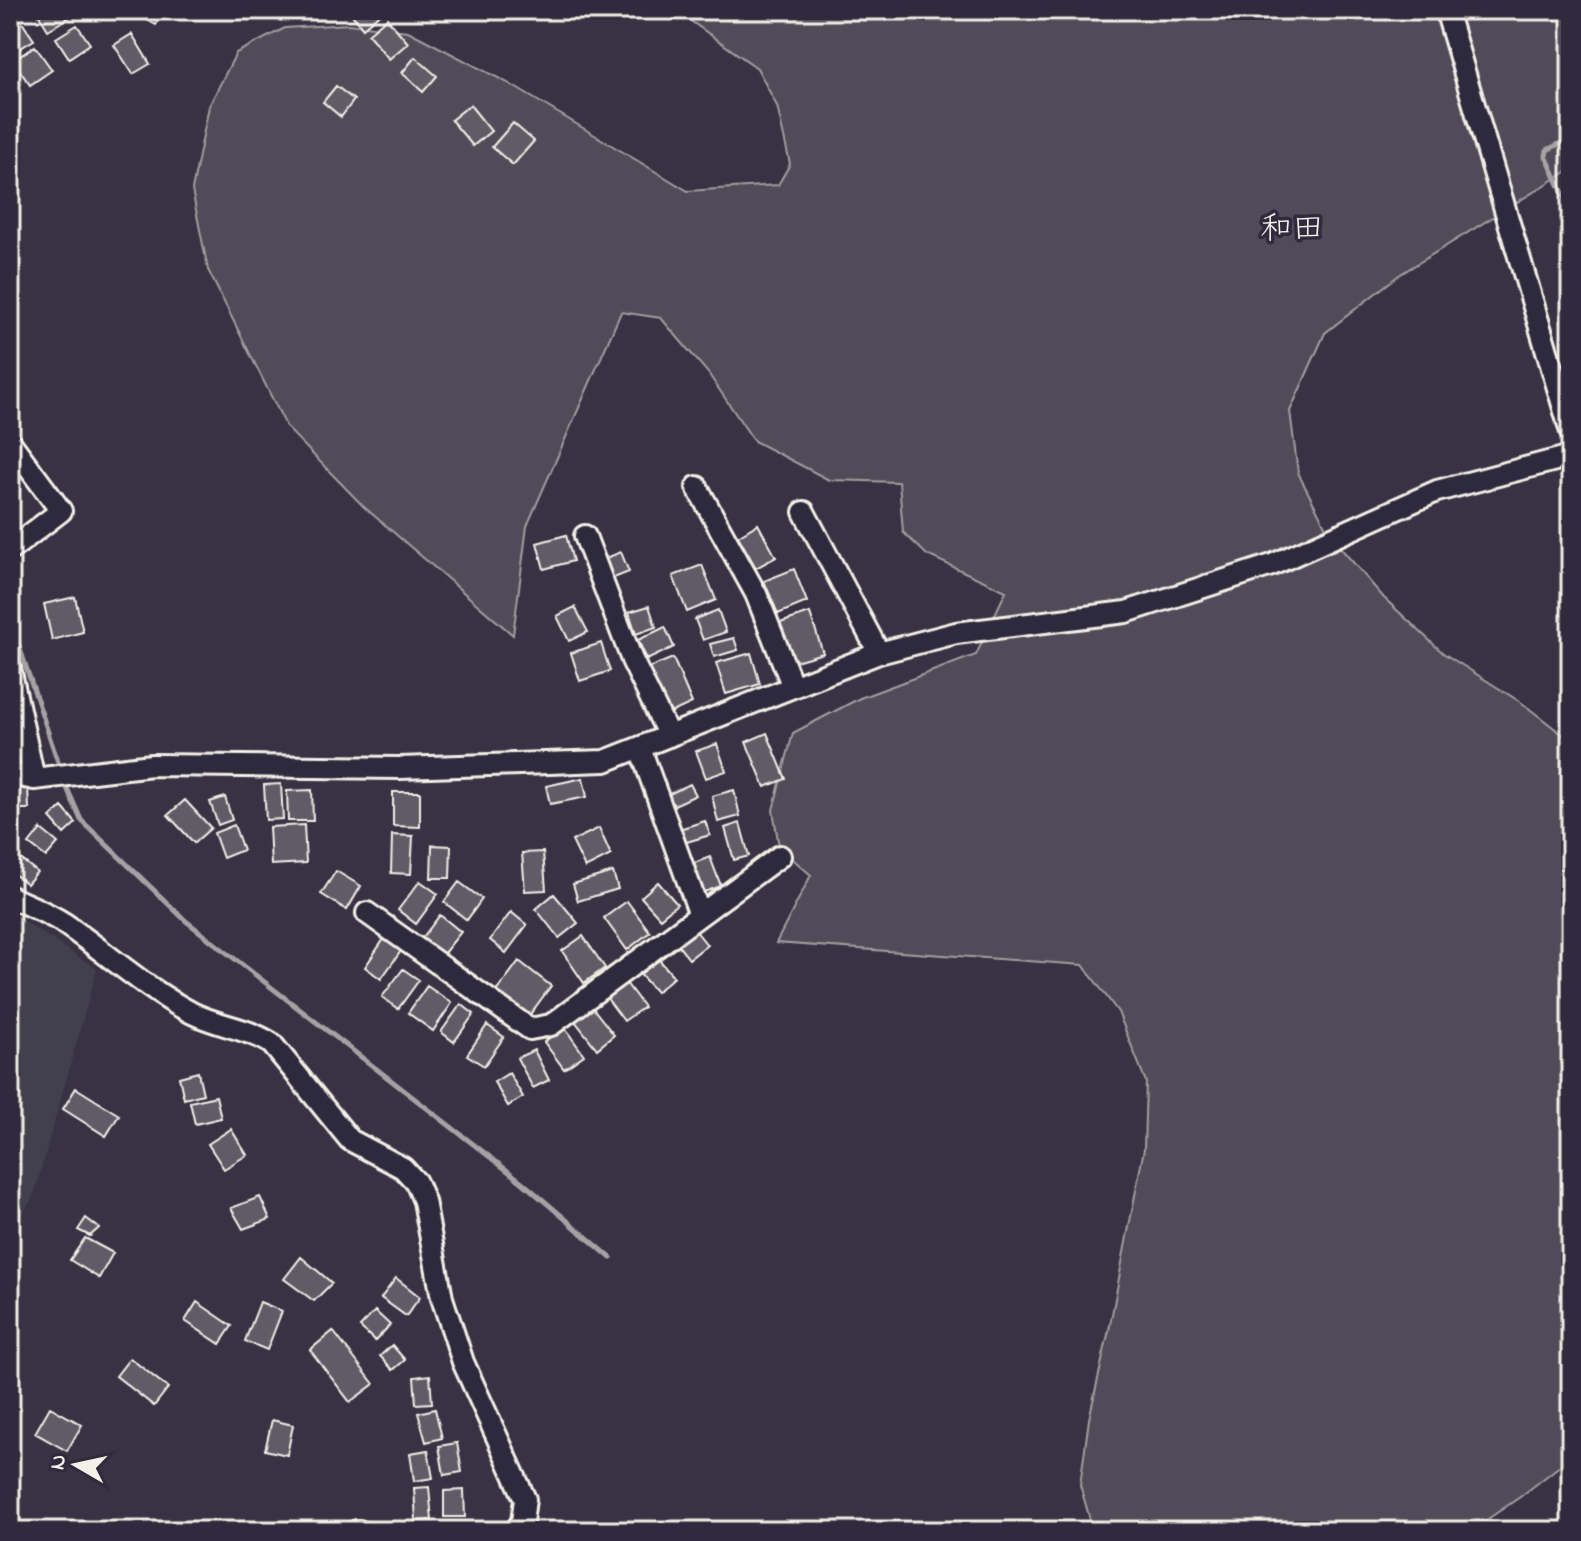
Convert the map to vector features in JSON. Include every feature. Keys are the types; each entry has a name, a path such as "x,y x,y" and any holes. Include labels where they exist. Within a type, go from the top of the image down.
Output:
{"street":[{"path":"1446,10 1571,432"},
{"path":"10,442 61,511 10,550"},
{"path":"10,774 34,779 152,765 414,768 605,761 879,653 956,633 1126,612 1272,565 1437,491 1571,456"},
{"path":"697,487 756,594 793,687"},
{"path":"804,512 879,653"},
{"path":"585,536 632,660 669,736"},
{"path":"10,668 34,779"},
{"path":"640,748 700,915"},
{"path":"367,913 530,1029 551,1025 780,856"},
{"path":"10,897 63,923 113,962 190,1012 218,1025 265,1039 350,1140 403,1168 416,1182 424,1201 442,1298 463,1362 525,1499 522,1522 515,1531"}],"shaded area":[{"path":"1571,10 1571,169 1399,275 1325,333 1290,411 1298,473 1331,537 1384,598 1443,653 1522,703 1571,741 1571,1457 1470,1531 1101,1531 1091,1523 1080,1485 1089,1419 1144,1149 1146,1082 1118,1012 1083,965 776,943 811,875 779,847 773,810 793,733 860,698 976,655 1006,591 927,555 903,532 899,482 829,480 754,441 708,373 661,318 621,312 527,526 513,635 364,507 287,428 208,270 192,190 209,106 236,53 285,28 348,24 408,31 508,83 688,191 778,185 790,164 777,106 757,68 678,12"},
{"path":"10,912 97,969 34,1195 10,1235"}],"building":[{"path":"36,10 66,10 70,17 48,30"},
{"path":"129,10 164,10 156,25"},
{"path":"348,10 381,10 382,12 363,28"},
{"path":"19,18 34,40 12,53 10,24"},
{"path":"387,18 408,43 389,59 368,34"},
{"path":"77,25 90,44 69,58 56,38"},
{"path":"132,34 150,64 133,74 114,45"},
{"path":"35,46 52,70 30,85 13,61"},
{"path":"415,57 437,76 423,92 402,73"},
{"path":"336,86 354,100 341,117 323,102"},
{"path":"470,105 491,131 473,146 451,120"},
{"path":"513,123 534,141 513,165 492,147"},
{"path":"758,524 776,557 756,568 738,536"},
{"path":"566,535 573,561 544,569 537,543"},
{"path":"621,552 629,572 609,580 601,560"},
{"path":"702,565 716,600 687,612 673,576"},
{"path":"794,569 807,602 778,614 764,581"},
{"path":"75,597 83,632 52,640 44,604"},
{"path":"649,606 656,627 636,634 629,612"},
{"path":"575,607 588,632 569,641 557,616"},
{"path":"718,610 726,632 703,640 695,619"},
{"path":"810,613 823,653 792,662 780,623"},
{"path":"665,627 674,647 647,660 638,640"},
{"path":"734,638 738,650 714,657 710,644"},
{"path":"601,643 610,671 580,681 571,653"},
{"path":"751,653 760,684 726,694 716,663"},
{"path":"673,658 692,703 666,715 646,669"},
{"path":"767,733 786,779 765,787 746,742"},
{"path":"717,744 726,771 706,778 696,751"},
{"path":"583,778 587,797 550,804 546,786"},
{"path":"281,784 283,819 266,820 264,785"},
{"path":"690,784 696,795 668,808 663,797"},
{"path":"28,787 29,809 10,809 10,788"},
{"path":"312,790 313,821 288,821 287,791"},
{"path":"734,790 740,816 718,822 712,796"},
{"path":"393,792 420,792 420,827 393,826"},
{"path":"225,797 232,820 218,825 210,802"},
{"path":"185,800 211,828 194,843 168,815"},
{"path":"62,807 76,823 64,834 50,818"},
{"path":"705,821 710,835 680,844 676,830"},
{"path":"740,823 749,856 734,860 725,828"},
{"path":"234,825 243,850 223,858 214,833"},
{"path":"304,825 306,863 271,865 269,827"},
{"path":"599,828 611,855 585,868 572,841"},
{"path":"41,829 58,843 46,857 29,844"},
{"path":"392,835 413,836 411,874 391,873"},
{"path":"432,845 451,846 450,878 431,878"},
{"path":"543,852 546,890 525,891 522,853"},
{"path":"17,856 37,872 27,884 10,871 10,865"},
{"path":"710,857 721,886 696,895 686,866"},
{"path":"336,871 361,886 347,910 321,894"},
{"path":"613,872 618,889 578,901 573,884"},
{"path":"420,881 438,894 416,924 398,910"},
{"path":"459,882 482,899 467,920 444,902"},
{"path":"658,882 677,904 660,918 641,897"},
{"path":"554,894 578,923 559,938 536,909"},
{"path":"627,901 650,932 627,950 604,918"},
{"path":"511,912 527,925 506,953 490,940"},
{"path":"440,915 461,932 440,958 420,941"},
{"path":"692,926 707,945 689,959 674,940"},
{"path":"583,936 605,968 584,983 562,951"},
{"path":"384,939 401,951 381,979 365,967"},
{"path":"656,956 674,977 656,992 638,972"},
{"path":"519,961 551,986 528,1017 496,992"},
{"path":"403,969 419,980 398,1009 382,997"},
{"path":"626,983 644,1007 624,1021 606,997"},
{"path":"427,986 452,1003 433,1031 408,1013"},
{"path":"461,1004 474,1014 454,1042 441,1032"},
{"path":"592,1007 614,1035 597,1049 575,1021"},
{"path":"487,1025 504,1037 484,1066 467,1055"},
{"path":"564,1027 584,1055 564,1069 544,1042"},
{"path":"534,1050 549,1080 533,1088 517,1058"},
{"path":"198,1072 203,1094 184,1099 179,1077"},
{"path":"509,1073 523,1097 508,1106 494,1082"},
{"path":"76,1088 119,1115 106,1136 63,1109"},
{"path":"216,1096 221,1118 195,1124 190,1102"},
{"path":"231,1129 247,1155 224,1169 208,1144"},
{"path":"260,1197 270,1219 243,1229 231,1208"},
{"path":"86,1218 99,1228 90,1236 78,1230"},
{"path":"85,1238 113,1253 99,1278 70,1260"},
{"path":"301,1257 332,1283 314,1301 284,1279"},
{"path":"396,1278 420,1297 406,1316 381,1298"},
{"path":"197,1302 232,1326 220,1344 185,1321"},
{"path":"260,1302 282,1311 267,1350 245,1341"},
{"path":"375,1311 390,1325 375,1341 360,1327"},
{"path":"333,1331 374,1384 350,1402 310,1350"},
{"path":"392,1345 405,1360 393,1370 380,1356"},
{"path":"130,1358 168,1388 154,1406 116,1376"},
{"path":"430,1375 432,1403 416,1404 414,1377"},
{"path":"50,1407 82,1425 67,1451 35,1433"},
{"path":"435,1409 442,1438 426,1442 418,1413"},
{"path":"272,1420 293,1425 287,1455 265,1450"},
{"path":"457,1443 462,1472 444,1475 439,1446"},
{"path":"428,1450 433,1478 414,1481 410,1453"},
{"path":"429,1487 432,1520 416,1521 414,1488"},
{"path":"464,1490 465,1517 444,1517 444,1491"}],"waterway":[{"path":"1571,138 1547,150 1546,156 1571,211"},
{"path":"10,610 14,617 13,628 61,771"},
{"path":"64,781 81,820 186,921 522,1182 611,1258"}],"district":[{"name":"和田","path":"1292,230"}]}
